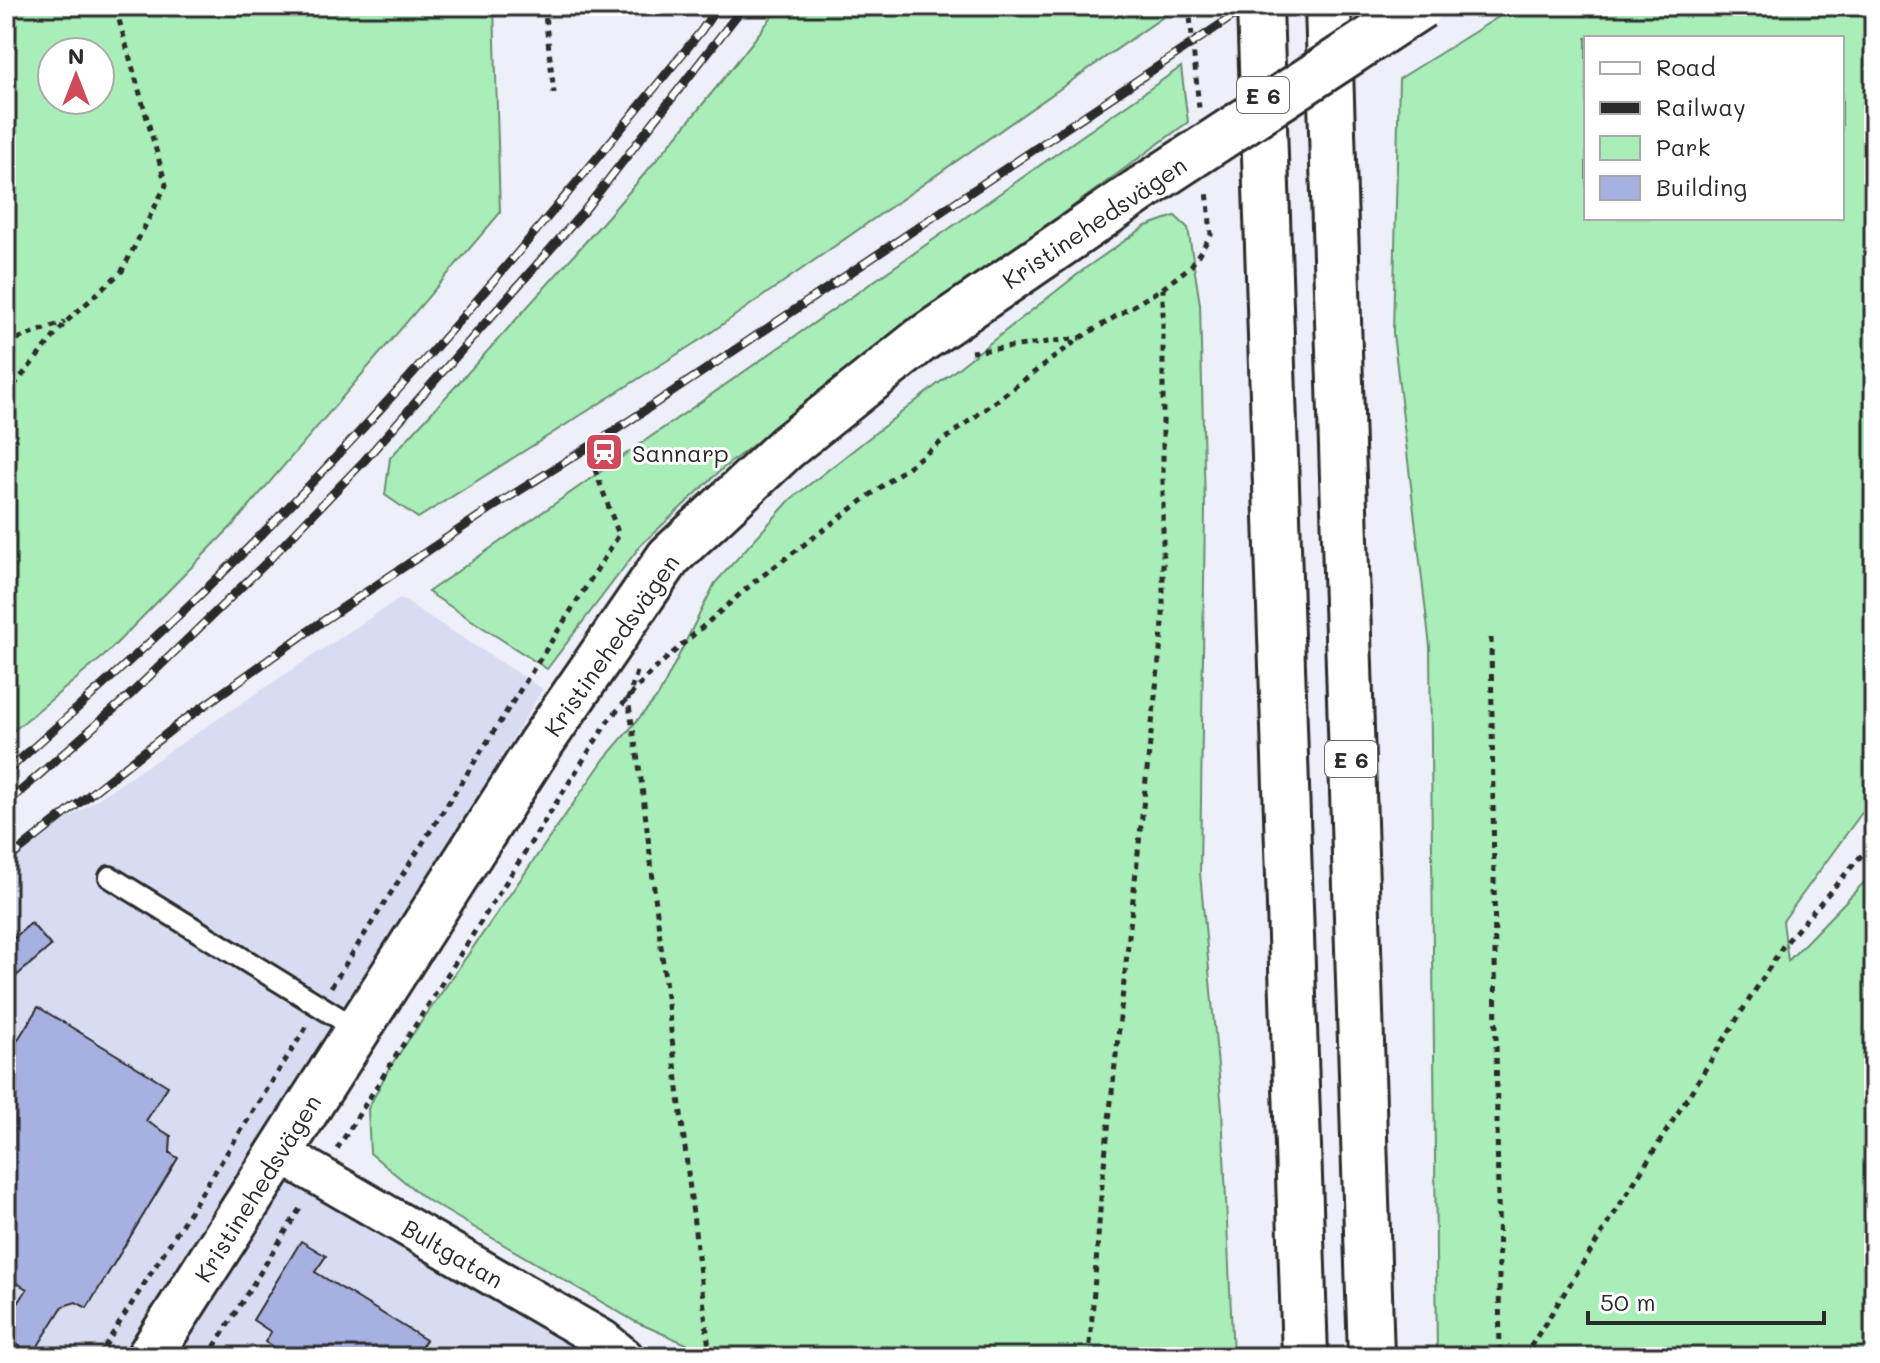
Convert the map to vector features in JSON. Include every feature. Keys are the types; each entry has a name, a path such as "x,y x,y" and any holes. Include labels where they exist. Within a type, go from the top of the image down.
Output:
{"main road":[{"name":"E 6","path":"1260,6 1305,1357"},
{"name":"E 6","path":"1328,6 1371,1357"},
{"name":"Kristinehedsvägen","path":"149,1357 539,746 669,557 787,447 921,340 1143,188 1421,6"}],"street":[{"name":"Bultgatan","path":"280,1153 603,1340 624,1357"}],"lane":[{"path":"110,877 357,1029"}],"path":[{"path":"6,395 66,322 122,271 166,185 115,6"},
{"path":"544,6 554,93"},
{"path":"208,1357 608,721 652,671 754,582 1080,338 1163,288 1163,623 1102,1184 1089,1357"},
{"path":"6,343 66,322"},
{"path":"965,352 1080,338"},
{"path":"98,1357 619,535 594,467"},
{"path":"1491,638 1500,1357"},
{"path":"628,699 641,779 710,1357"},
{"path":"1524,1357 1783,946 1874,841"}],"shaded area":[{"path":"400,598 543,689 260,1150 588,1357 6,1357 6,860"}],"green space":[{"path":"6,6 494,6 500,213 233,525 104,656 6,737"},
{"path":"780,6 1172,6 1170,12 703,338 418,518 385,495 390,458 639,180"},
{"path":"1516,6 1874,6 1874,796 1783,921 1788,961 1874,872 1874,1357 1437,1357 1430,647 1393,333 1399,79"},
{"path":"1181,67 1188,122 854,367 722,469 641,545 547,669 428,592"},
{"path":"1175,216 1188,228 1200,304 1205,508 1200,873 1222,1109 1233,1357 716,1357 636,1322 424,1198 370,1153 368,1109 389,1068 605,758 659,695 715,583 791,499 1087,267 1146,226"}],"building":[{"path":"31,923 51,946 14,978 6,968 6,945"},
{"path":"38,1007 168,1086 146,1121 171,1136 170,1153 178,1158 87,1308 76,1302 63,1306 33,1354 6,1338 6,1323 27,1289 6,1277 6,1059"},
{"path":"301,1241 326,1256 315,1272 426,1340 415,1357 290,1357 265,1342 271,1332 253,1320"}],"railway":[{"path":"6,772 221,575 369,422 538,229 701,31 718,6"},
{"path":"6,804 131,694 266,563 364,461 584,211 744,6"},
{"path":"6,861 180,723 320,623 490,509 614,431 1248,6"}],"place":[{"name":"Sannarp","path":"604,452"}]}
